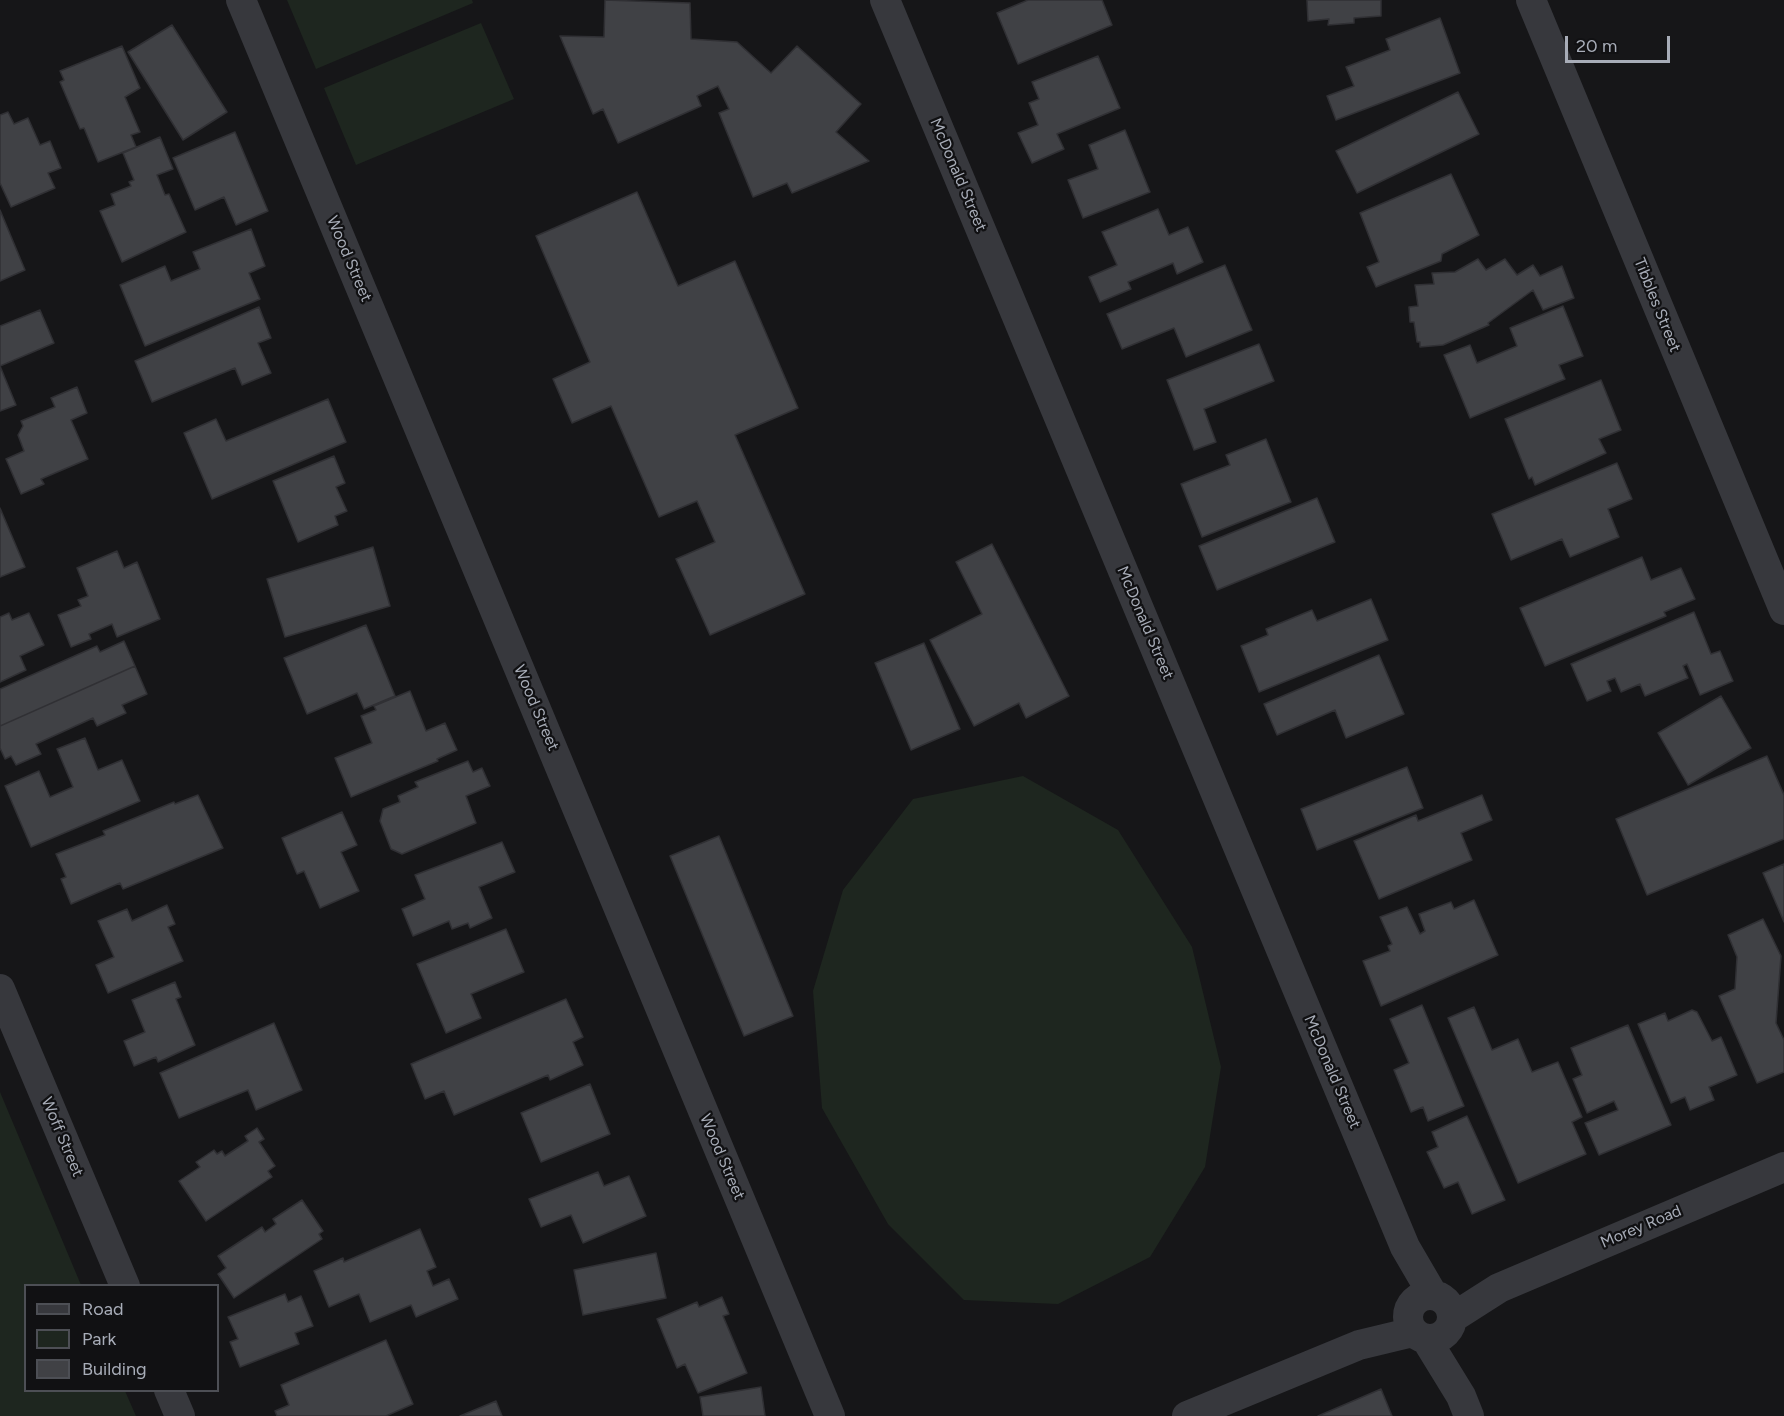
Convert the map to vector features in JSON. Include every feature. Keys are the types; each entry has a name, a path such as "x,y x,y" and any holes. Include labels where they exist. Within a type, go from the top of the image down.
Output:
{"street":[{"name":"Wood Street","path":"241,0 830,1416"},
{"name":"McDonald Street","path":"885,0 1405,1247 1465,1406"},
{"name":"Tibbles Street","path":"1531,0 1784,610"},
{"name":"Woff Street","path":"0,989 124,1284"},
{"name":"Morey Road","path":"1187,1416 1499,1288 1784,1167"},
{"path":"170,1392 180,1416"}],"green space":[{"path":"287,0 472,0 473,3 316,69"},
{"path":"481,23 514,99 356,165 324,88"},
{"path":"1023,776 1118,830 1192,947 1221,1067 1205,1167 1150,1257 1058,1304 964,1300 888,1224 822,1108 813,991 843,890 913,799"},
{"path":"0,1092 81,1284 24,1284 24,1392 125,1392 136,1416 0,1416"}],"building":[{"path":"605,0 690,3 691,39 737,42 771,73 797,46 861,104 836,132 869,161 792,193 787,183 753,197 719,113 729,109 718,86 697,96 701,106 618,143 603,109 593,114 560,36 604,37"},
{"path":"1028,0 1102,0 1112,25 1018,64 997,13"},
{"path":"1307,0 1381,0 1381,16 1354,18 1354,23 1328,25 1329,19 1308,21"},
{"path":"1440,18 1460,73 1336,120 1327,96 1354,86 1346,67 1390,50 1386,39"},
{"path":"172,25 227,112 183,140 128,52"},
{"path":"122,46 140,88 125,97 140,132 131,135 136,147 98,162 84,128 80,129 60,82 64,80 60,71"},
{"path":"1098,56 1120,108 1057,134 1064,149 1032,163 1018,133 1038,125 1029,103 1039,99 1032,82"},
{"path":"1458,92 1479,134 1357,193 1336,151"},
{"path":"8,112 14,124 28,118 40,145 50,141 61,168 48,173 55,188 11,207 0,183 0,115"},
{"path":"1125,130 1150,192 1083,218 1068,180 1098,169 1089,145"},
{"path":"235,132 268,211 236,225 224,197 195,210 173,158"},
{"path":"160,137 173,169 157,175 165,195 169,194 186,232 122,262 100,211 115,205 111,194 131,186 129,182 134,180 123,153"},
{"path":"1451,174 1479,235 1442,254 1441,261 1376,287 1367,267 1379,262 1360,213"},
{"path":"637,192 678,286 735,261 798,408 735,435 805,594 710,635 676,559 715,542 697,501 659,517 611,406 572,423 553,379 590,362 536,236"},
{"path":"1158,209 1169,235 1188,227 1203,262 1177,274 1173,263 1128,282 1131,289 1100,302 1089,277 1117,265 1102,232"},
{"path":"0,210 25,270 0,281"},
{"path":"251,229 265,266 249,273 260,299 145,346 120,285 165,266 171,281 200,269 193,252"},
{"path":"1478,259 1486,270 1505,259 1517,275 1533,265 1540,276 1562,266 1574,298 1543,310 1533,290 1488,323 1489,325 1443,345 1420,347 1414,322 1410,322 1409,307 1418,306 1415,285 1434,284 1432,273 1455,272"},
{"path":"1225,265 1252,330 1186,357 1174,328 1122,349 1107,314"},
{"path":"1563,306 1583,356 1559,365 1565,379 1470,418 1444,355 1470,345 1477,363 1517,346 1510,328"},
{"path":"259,307 271,338 258,343 271,373 242,385 235,368 152,402 135,361"},
{"path":"40,310 54,343 0,366 0,326"},
{"path":"1259,344 1274,381 1204,409 1216,442 1194,450 1167,380"},
{"path":"0,366 16,405 0,411"},
{"path":"1601,380 1621,430 1599,439 1606,453 1535,485 1532,477 1529,479 1505,419"},
{"path":"77,387 87,413 71,420 88,459 41,479 44,484 21,494 6,459 24,451 18,435 23,426 21,421 55,407 51,398"},
{"path":"328,399 346,442 212,499 184,433 216,419 226,441"},
{"path":"1266,439 1291,502 1202,537 1181,484 1230,465 1226,455"},
{"path":"334,456 345,483 336,487 347,511 335,516 338,525 298,542 273,481"},
{"path":"1617,463 1632,499 1608,509 1619,537 1570,557 1562,539 1511,560 1492,514"},
{"path":"1317,498 1335,542 1217,590 1199,546"},
{"path":"0,508 25,567 0,577"},
{"path":"992,544 1069,696 1026,718 1019,703 974,726 930,640 982,614 956,562"},
{"path":"373,547 390,606 285,637 267,579"},
{"path":"117,551 124,568 137,562 160,619 117,637 112,624 89,634 91,639 71,647 58,615 81,606 78,600 88,596 77,568"},
{"path":"1642,557 1651,580 1681,568 1695,599 1664,612 1666,616 1545,666 1520,608"},
{"path":"1371,599 1388,640 1259,692 1241,646 1268,635 1266,629 1312,610 1317,621"},
{"path":"1694,612 1711,654 1720,651 1733,681 1700,695 1687,664 1683,666 1688,678 1645,696 1640,684 1621,692 1615,678 1607,681 1611,691 1587,701 1571,664"},
{"path":"9,613 12,620 29,613 44,645 20,656 26,670 0,682 0,617"},
{"path":"366,625 395,696 364,709 357,693 307,714 284,658"},
{"path":"124,641 135,666 0,726 0,689 97,646 100,652"},
{"path":"924,643 960,729 911,750 875,663"},
{"path":"1379,655 1404,714 1346,738 1335,710 1277,735 1264,704"},
{"path":"135,666 147,694 122,705 126,713 97,726 93,718 36,744 41,754 16,765 11,756 5,759 0,748 0,726"},
{"path":"410,691 426,731 445,723 457,750 437,759 438,761 351,797 335,758 372,743 361,716 376,710 374,706"},
{"path":"1721,696 1751,748 1688,785 1658,733"},
{"path":"85,738 98,770 122,760 140,801 31,847 5,786 39,771 50,797 73,787 57,749"},
{"path":"1767,756 1784,795 1784,839 1647,895 1616,819"},
{"path":"468,761 473,772 482,768 490,786 466,796 476,823 402,854 391,849 380,821 383,809 400,802 398,796 418,787 415,782"},
{"path":"1407,767 1423,808 1317,850 1301,809"},
{"path":"198,795 223,848 123,889 120,883 71,904 61,879 66,877 56,854 105,835 103,831 174,802 175,804"},
{"path":"1482,795 1492,820 1461,833 1472,860 1379,899 1354,841 1416,815 1418,821"},
{"path":"342,812 357,845 341,852 359,891 320,908 304,871 297,874 282,838"},
{"path":"719,836 793,1016 744,1036 670,856"},
{"path":"502,842 515,872 479,887 492,918 470,928 468,923 452,929 449,921 413,936 402,909 425,899 415,875"},
{"path":"1784,864 1784,922 1763,873"},
{"path":"1474,900 1498,955 1381,1006 1363,961 1390,951 1388,946 1392,944 1380,917 1407,907 1420,934 1425,931 1419,914 1451,902 1454,909"},
{"path":"167,905 175,924 168,927 183,961 108,993 96,965 114,957 98,921 127,909 132,921"},
{"path":"1763,919 1781,956 1776,1023 1784,1040 1784,1072 1757,1083 1719,996 1735,989 1737,957 1728,935"},
{"path":"506,929 524,972 471,994 481,1018 446,1033 417,964"},
{"path":"175,982 181,997 176,999 195,1045 158,1062 156,1057 134,1066 124,1041 145,1032 132,1000"},
{"path":"566,999 583,1037 573,1042 583,1065 550,1080 548,1075 454,1115 444,1091 425,1099 411,1064"},
{"path":"1422,1005 1464,1106 1428,1121 1423,1107 1411,1112 1394,1070 1409,1063 1390,1019"},
{"path":"1474,1007 1492,1050 1518,1039 1532,1072 1558,1062 1582,1117 1572,1122 1586,1154 1518,1183 1448,1018"},
{"path":"1692,1010 1697,1012 1712,1041 1721,1037 1737,1075 1709,1087 1714,1100 1690,1110 1685,1097 1671,1103 1638,1024 1665,1013 1668,1021"},
{"path":"274,1023 302,1090 256,1110 248,1090 179,1118 160,1073"},
{"path":"1628,1025 1671,1125 1599,1155 1585,1123 1618,1110 1614,1101 1587,1113 1573,1079 1582,1075 1571,1048"},
{"path":"590,1084 610,1134 541,1162 521,1113"},
{"path":"1467,1116 1505,1200 1472,1214 1458,1182 1444,1188 1427,1152 1438,1147 1432,1132"},
{"path":"257,1128 264,1139 259,1142 275,1166 268,1171 272,1177 206,1221 179,1181 200,1167 196,1162 214,1150 217,1154 222,1151 225,1156 248,1141 245,1136"},
{"path":"598,1172 604,1186 629,1176 646,1216 583,1243 571,1215 541,1227 529,1199"},
{"path":"302,1200 323,1231 319,1234 322,1239 234,1298 218,1274 226,1268 218,1256 262,1227 265,1232 276,1224 273,1219"},
{"path":"420,1229 436,1267 427,1271 433,1286 449,1279 458,1299 416,1317 411,1305 370,1322 359,1294 329,1307 314,1271 343,1258 344,1262"},
{"path":"656,1253 666,1298 583,1315 574,1270"},
{"path":"285,1294 288,1302 301,1296 313,1326 295,1333 299,1344 240,1367 230,1342 238,1339 228,1317"},
{"path":"722,1297 729,1314 723,1316 747,1373 698,1393 685,1364 677,1368 657,1319 697,1302 699,1307"},
{"path":"386,1340 413,1404 386,1416 277,1416 275,1411 289,1405 281,1385"},
{"path":"761,1387 765,1416 703,1416 700,1397"},
{"path":"1381,1389 1392,1416 1318,1416"},
{"path":"496,1401 502,1416 460,1416"}]}
